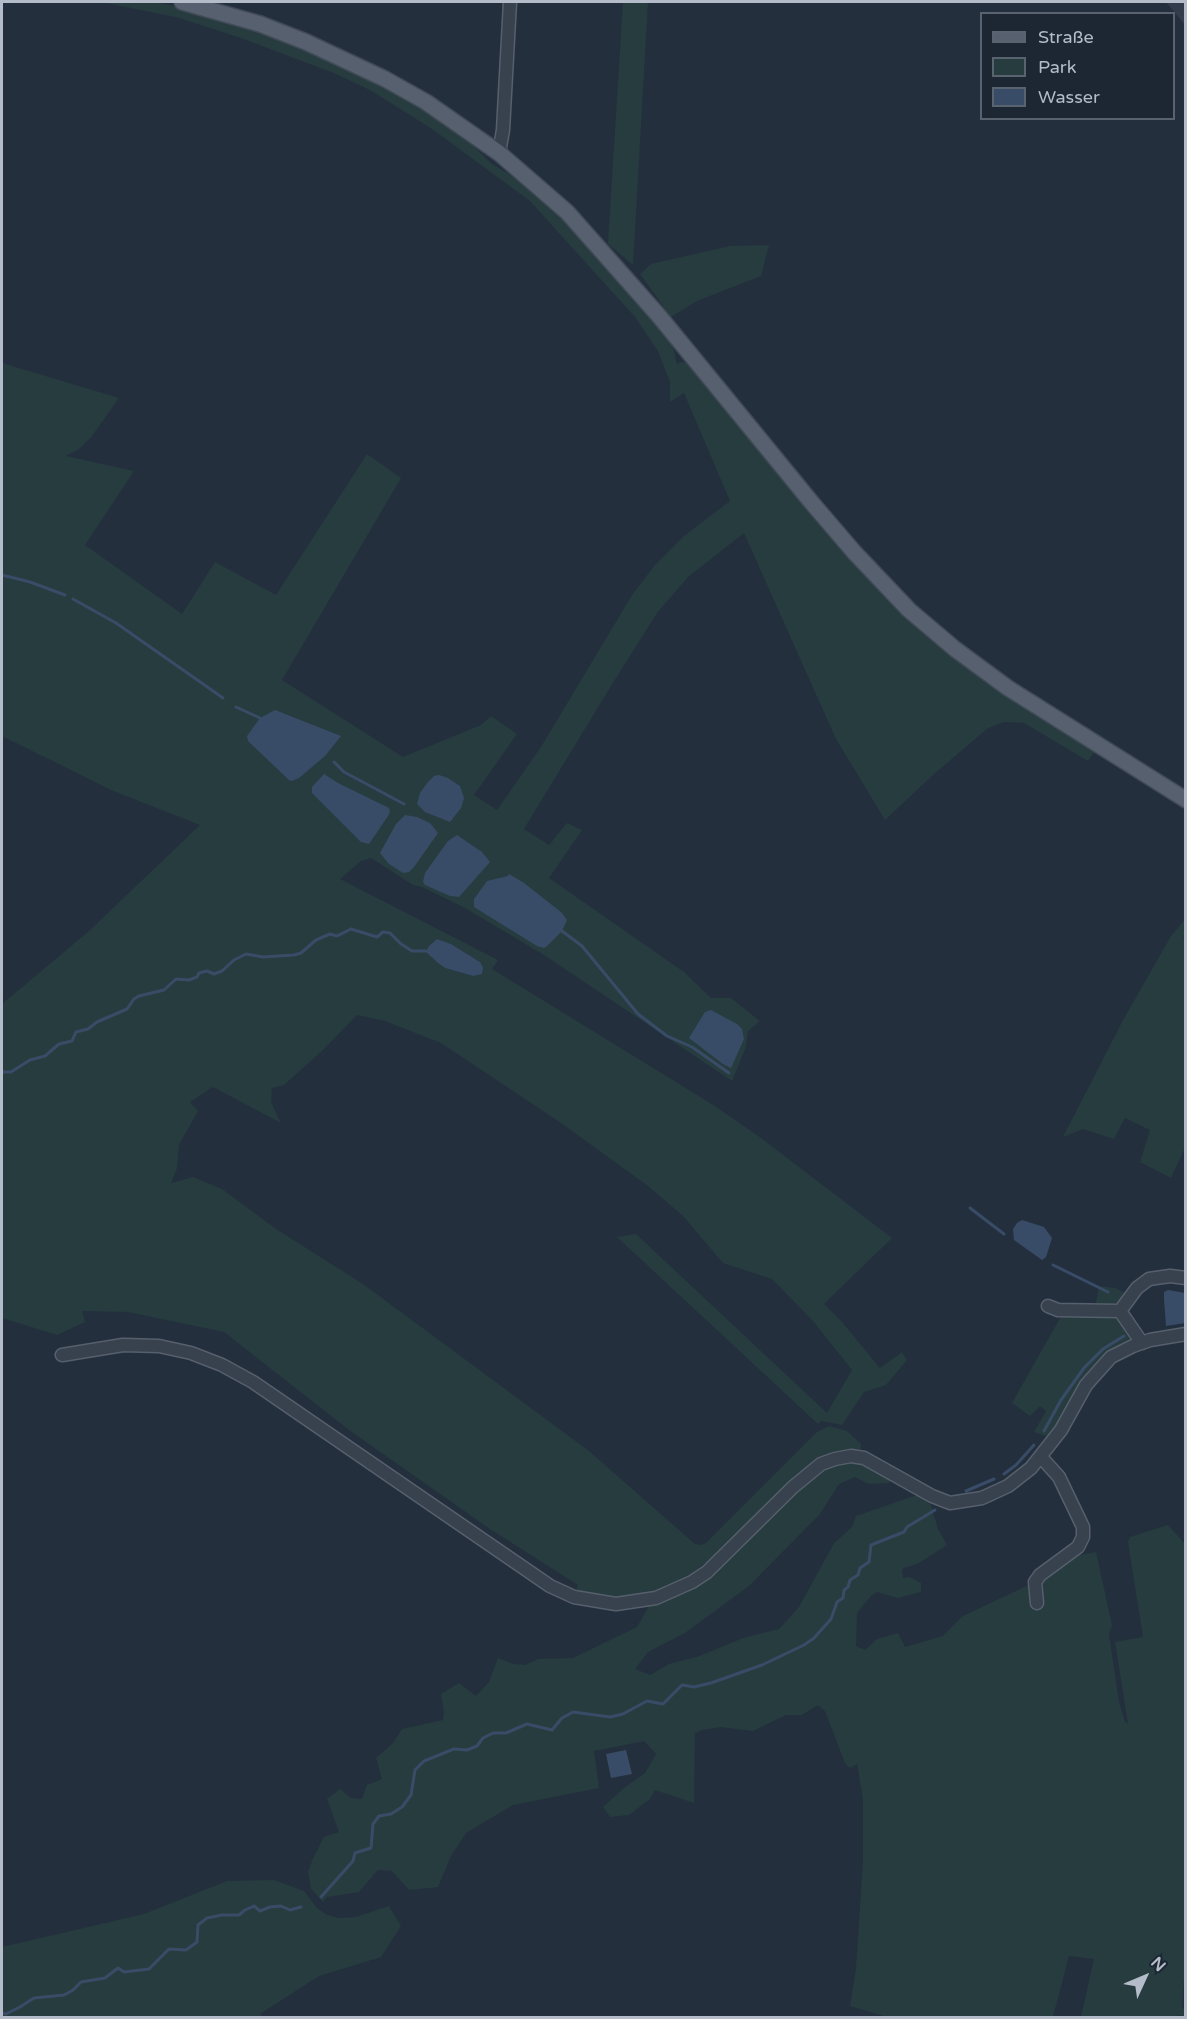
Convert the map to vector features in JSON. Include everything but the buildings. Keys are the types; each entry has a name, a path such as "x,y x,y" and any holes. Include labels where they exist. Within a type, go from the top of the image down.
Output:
{"main road":[{"path":"182,2 260,24 316,46 385,79 426,102 499,153 567,212 659,316 812,503 861,560 909,610 955,649 1008,688 1185,800"}],"street":[{"path":"499,153 503,130 510,2"},
{"path":"1120,1311 1137,1288 1149,1279 1170,1276 1185,1278"},
{"path":"1048,1306 1058,1310 1120,1311"},
{"path":"1120,1311 1142,1343"},
{"path":"62,1355 123,1345 159,1346 191,1353 222,1365 253,1382 550,1586 566,1595 601,1603 631,1603 656,1598 692,1582 707,1572 821,1464 851,1456 864,1458 932,1497 950,1503 982,1498 1008,1486 1041,1457 1061,1430 1076,1401 1095,1373 1118,1353 1142,1343 1185,1334"},
{"path":"1037,1603 1035,1582 1040,1575 1078,1547 1083,1537 1083,1527 1059,1477 1041,1457"}],"shaded area":[{"path":"1166,2 1185,2 1185,25 1175,12"}],"green space":[{"path":"101,2 154,2 185,8 257,29 343,64 415,102 455,128 492,164 520,178 563,216 672,341 677,365 680,362 690,363 854,561 897,608 1095,751 1088,761 1024,723 1004,722 988,728 885,820 836,739 744,533 688,577 657,613 524,829 549,845 567,823 582,830 549,878 684,972 711,998 731,998 760,1021 748,1031 746,1047 732,1081 544,955 465,908 422,887 413,885 371,858 361,861 340,879 498,960 492,969 715,1106 761,1138 892,1238 824,1304 880,1368 902,1352 907,1360 886,1385 864,1392 842,1425 821,1421 818,1424 617,1237 636,1234 827,1413 852,1370 813,1321 772,1279 723,1263 683,1216 648,1186 561,1123 441,1043 385,1021 357,1015 284,1085 272,1088 271,1102 281,1123 213,1087 190,1102 198,1111 179,1145 177,1168 171,1183 193,1177 222,1189 276,1229 363,1284 589,1451 695,1544 706,1543 817,1432 829,1426 847,1431 861,1444 861,1449 816,1460 798,1473 710,1560 689,1575 657,1592 609,1598 576,1592 578,1585 490,1529 349,1430 224,1332 128,1312 82,1311 85,1322 57,1335 2,1318 2,1004 89,931 200,825 111,790 2,736 2,363 119,398 92,436 79,449 66,456 134,471 85,545 182,614 215,562 276,595 367,454 401,478 282,680 403,757 481,725 491,716 517,734 474,795 497,810 541,747 632,595 655,565 684,536 730,501 684,393 670,402 670,382 658,351 635,317 530,201 432,129 370,90 336,74 241,38 176,17","holes":["437,939 451,944 480,962 473,976 445,968 429,946"]},
{"path":"623,2 648,2 633,265 608,244"},
{"path":"769,245 761,276 697,301 671,317 640,274 651,264 730,246"},
{"path":"1185,919 1183,937 1186,940 1185,1148 1171,1178 1140,1162 1150,1130 1125,1118 1114,1139 1083,1129 1063,1137 1122,1022 1171,936"},
{"path":"1099,1286 1115,1288 1127,1294 1120,1302 1095,1308"},
{"path":"1063,1313 1118,1316 1129,1339 1109,1351 1088,1372 1059,1421 1046,1436 1034,1432 1046,1411 1040,1406 1030,1416 1012,1403"},
{"path":"852,1461 875,1467 891,1479 889,1483 868,1484 855,1477 839,1484 820,1514 749,1586 685,1633 648,1652 635,1669 650,1675 669,1664 697,1657 743,1638 779,1629 799,1607 834,1543 852,1527 856,1516 917,1495 931,1505 938,1529 947,1545 919,1563 902,1569 903,1578 910,1577 921,1583 921,1592 898,1598 877,1592 871,1596 857,1613 856,1646 865,1650 877,1639 898,1633 905,1647 943,1636 963,1616 1035,1582 1078,1547 1081,1555 1096,1552 1112,1625 1109,1634 1119,1702 1125,1722 1128,1724 1115,1642 1143,1637 1128,1542 1130,1537 1168,1525 1185,1544 1186,1977 1184,1978 1182,2007 1185,2010 1185,2017 1178,2015 1177,2018 1081,2017 1094,1959 1069,1956 1053,2017 887,2017 850,2006 856,1968 863,1862 863,1799 857,1764 850,1768 845,1763 825,1711 818,1705 802,1715 786,1715 753,1731 720,1727 695,1733 694,1803 655,1790 650,1799 629,1815 610,1817 603,1807 645,1773 656,1754 644,1741 594,1751 599,1788 513,1805 466,1833 451,1856 438,1887 409,1890 392,1871 378,1870 359,1892 327,1897 323,1902 311,1889 308,1872 312,1861 324,1837 339,1832 327,1799 340,1789 351,1798 362,1799 367,1785 382,1779 376,1758 393,1743 402,1729 443,1720 441,1694 459,1683 476,1696 489,1682 498,1658 513,1664 525,1665 538,1659 573,1658 637,1627 649,1606 684,1592 804,1482 825,1468"},
{"path":"274,1880 304,1891 317,1908 327,1915 339,1918 356,1917 389,1906 401,1926 381,1957 319,1976 260,2014 262,2017 2,2017 2,1947 144,1914 227,1881"}],"water":[{"path":"275,710 341,736 325,756 299,778 292,781 248,741 247,736 260,718"},
{"path":"324,774 389,808 388,816 369,844 361,842 312,793 312,787"},
{"path":"439,775 460,786 464,798 461,808 450,822 425,812 417,804 420,793 428,782 434,776"},
{"path":"405,815 430,823 438,833 414,867 409,872 403,873 389,864 380,853 396,824"},
{"path":"457,835 482,852 490,862 459,897 450,896 423,882 425,873 448,841"},
{"path":"509,874 561,912 567,920 562,931 544,948 537,946 474,907 474,899 487,881"},
{"path":"437,939 451,944 480,962 483,968 482,974 473,976 445,968 437,962 426,952"},
{"path":"711,1010 742,1029 744,1039 731,1068 689,1038 705,1012"},
{"path":"1022,1220 1044,1227 1052,1238 1046,1257 1042,1260 1014,1240 1013,1229"},
{"path":"1168,1290 1185,1293 1185,1323 1166,1326 1164,1292"},
{"path":"626,1750 632,1774 611,1778 606,1754"}],"waterway":[{"path":"2,575 30,582 65,595"},
{"path":"73,599 116,623 223,698"},
{"path":"236,707 260,718"},
{"path":"334,762 344,772 404,804"},
{"path":"2,1072 11,1072 30,1060 45,1056 59,1044 72,1041 76,1032 88,1029 97,1022 127,1009 139,996 164,990 176,979 189,980 197,977 199,973 207,971 214,974 222,971 234,960 246,954 263,957 294,955 301,953 316,940 330,934 337,936 351,929 377,937 383,932 390,933 412,951 426,951"},
{"path":"562,931 582,946 638,1014 667,1036 692,1047 729,1073"},
{"path":"970,1208 1004,1234"},
{"path":"1053,1265 1108,1292"},
{"path":"1044,1431 1061,1400 1084,1368 1103,1349 1124,1336"},
{"path":"1004,1474 1016,1465 1034,1445"},
{"path":"966,1491 994,1479"},
{"path":"321,1897 353,1861 355,1853 371,1848 373,1824 379,1816 391,1814 402,1807 411,1795 415,1770 424,1761 454,1749 467,1750 477,1746 483,1738 493,1733 506,1733 527,1724 552,1730 562,1718 573,1712 610,1717 623,1714 647,1701 663,1704 682,1685 694,1687 711,1683 762,1665 804,1645 814,1638 831,1619 837,1602 843,1598 844,1590 848,1587 850,1580 858,1575 860,1568 869,1562 871,1545 904,1532 907,1527 935,1510"},
{"path":"2,2013 6,2014 34,1998 64,1995 81,1982 105,1978 118,1968 124,1972 149,1969 169,1949 186,1950 197,1942 198,1925 207,1918 239,1915 254,1906 260,1911 270,1907 281,1906 290,1910 301,1907"}]}
